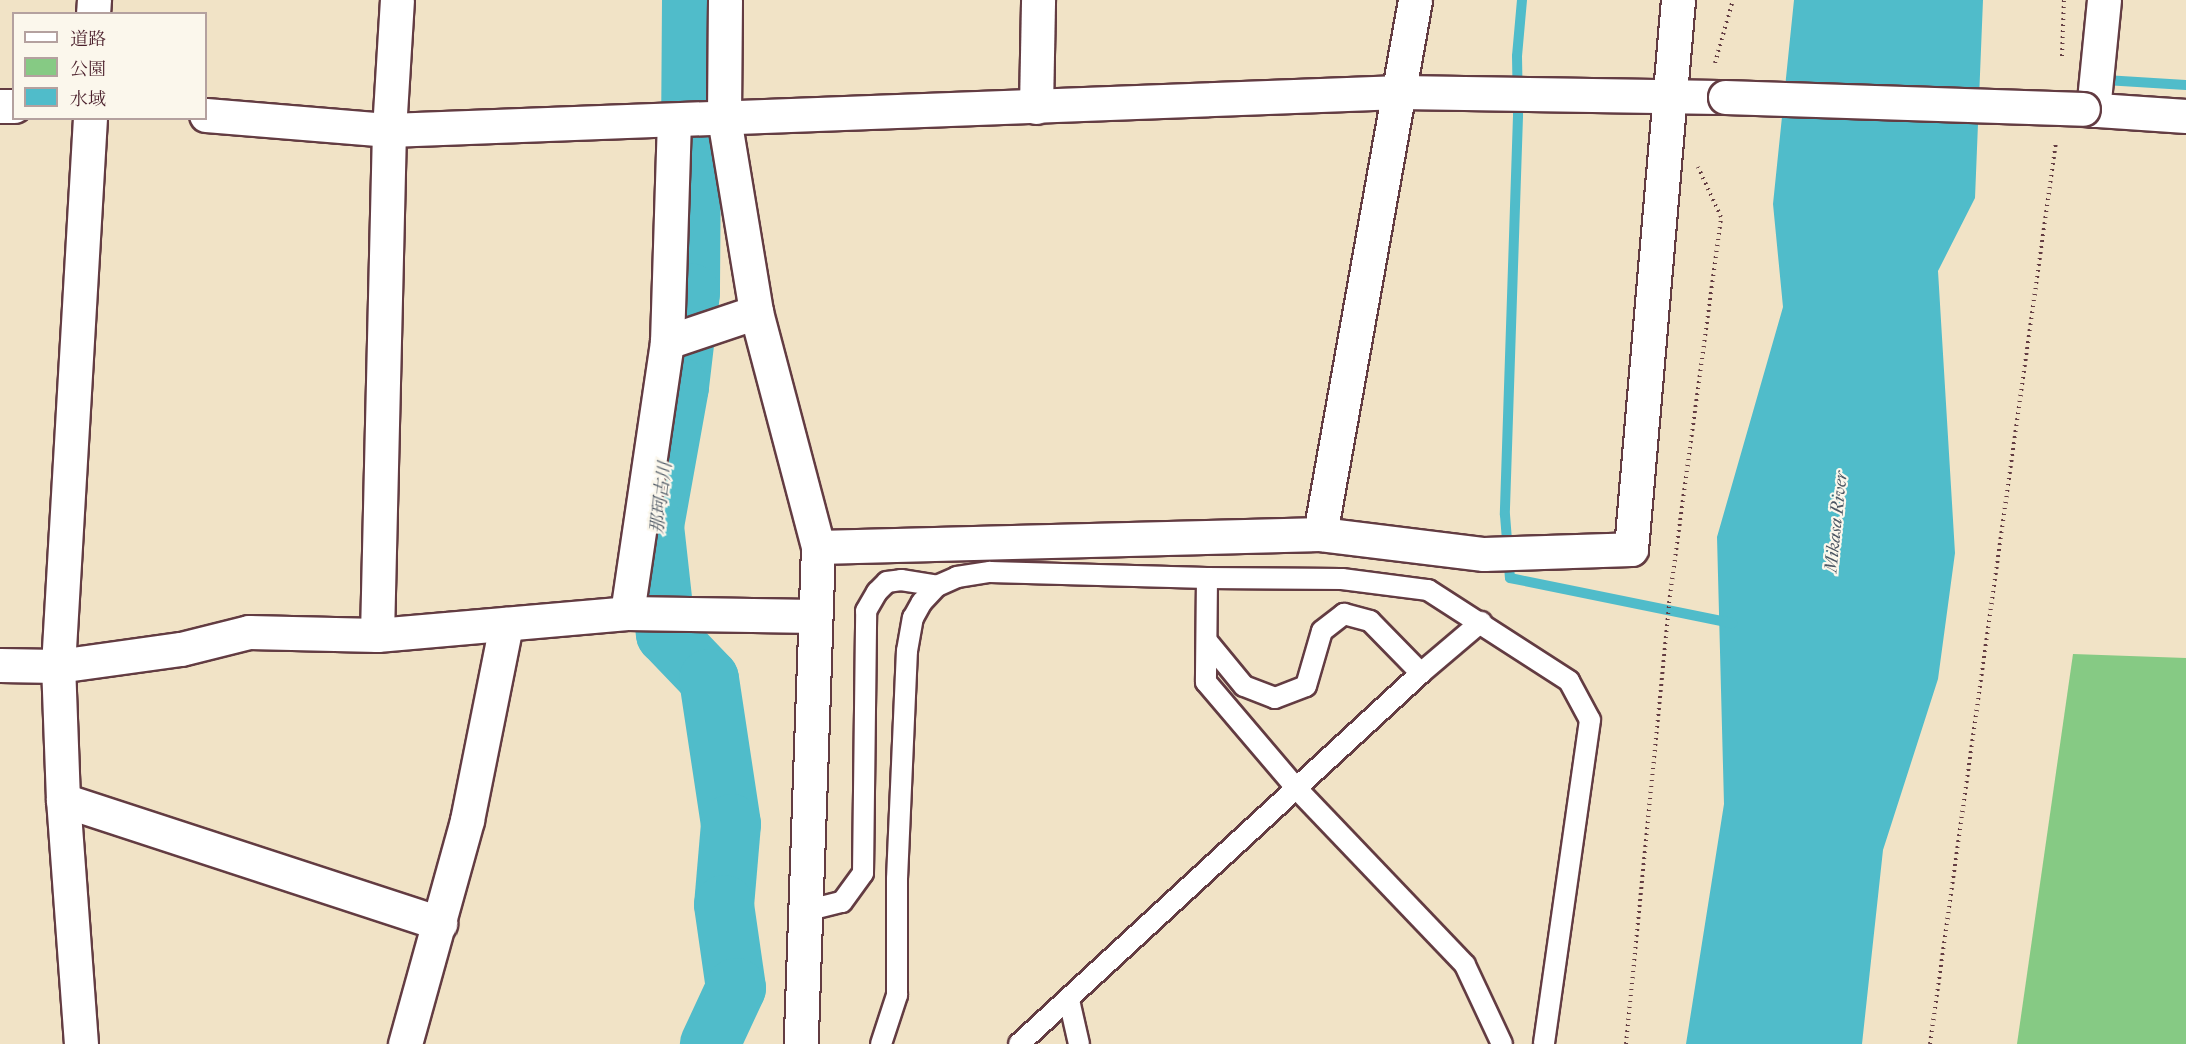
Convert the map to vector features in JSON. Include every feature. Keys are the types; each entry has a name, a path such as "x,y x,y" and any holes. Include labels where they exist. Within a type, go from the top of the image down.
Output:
{"street":[{"path":"377,635 389,130 397,0"},
{"path":"725,0 724,118 756,312 818,547 801,1044"},
{"path":"1036,107 1038,0"},
{"path":"1320,534 1415,0"},
{"path":"818,547 1320,534 1484,554 1631,549 1678,0"},
{"path":"2088,110 2104,0"},
{"path":"207,115 389,130 1400,92 1671,95 2088,110 2186,116"},
{"path":"81,1044 63,800 58,666 90,120"},
{"path":"627,613 667,342 674,121"},
{"path":"667,342 756,312"},
{"path":"0,665 58,666 181,649 249,632 377,635 627,613 815,616"},
{"path":"405,1044 467,820 506,624"},
{"path":"63,800 440,922"}],"lane":[{"path":"881,1044 897,995 897,879 907,651 913,618 922,602 937,586 957,577 990,572 1342,579 1428,590 1481,622 1569,681 1590,720 1544,1044"},
{"path":"1207,578 1206,682 1297,789 1465,965 1502,1044"},
{"path":"805,911 842,902 862,873 866,611 877,592 887,582 901,580 937,586"},
{"path":"1207,641 1244,686 1275,698 1306,686 1322,631 1344,615 1370,621 1421,673"},
{"path":"1019,1044 1421,673 1481,622"},
{"path":"1069,1000 1079,1044"}],"path":[{"path":"1930,1044 2056,141"},
{"path":"1626,1044 1669,603 1720,217 1695,160"}],"green space":[{"path":"2073,654 2186,658 2186,1044 2017,1044"}],"water":[{"name":"Mikasa River","path":"1794,0 1983,0 1975,198 1938,271 1955,553 1938,679 1883,850 1862,1044 1686,1044 1724,804 1717,537 1783,307 1773,204"}],"waterway":[{"name":"那珂古川","path":"692,0 690,293 679,387 654,526 666,634 709,679 731,824 724,905 736,988 710,1044"},
{"path":"1522,0 1517,56 1518,116 1505,515 1510,578 1732,623"},
{"path":"2105,80 2186,85"}]}
